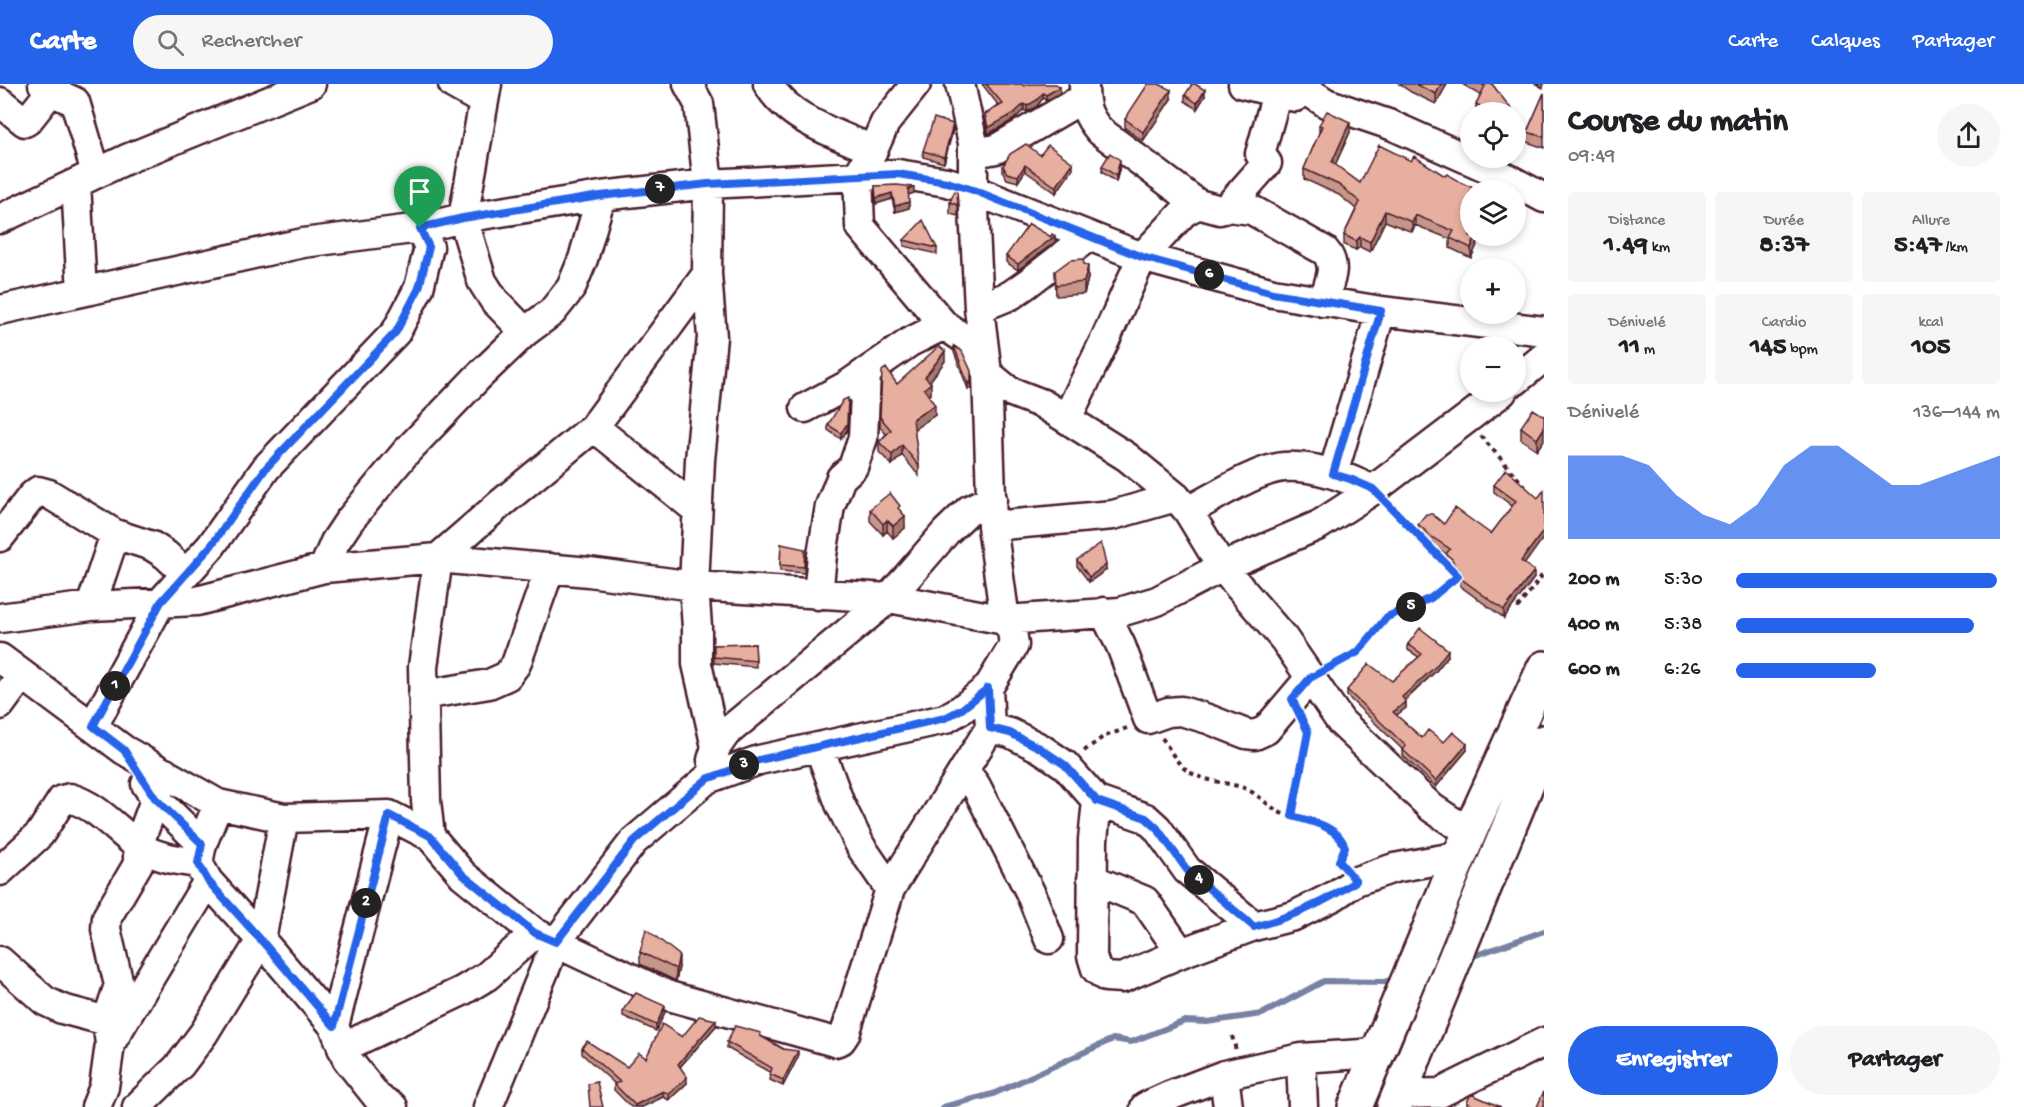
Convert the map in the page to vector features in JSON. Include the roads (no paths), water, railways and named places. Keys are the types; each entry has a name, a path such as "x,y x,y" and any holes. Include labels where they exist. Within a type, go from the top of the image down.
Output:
{"main road":[{"path":"1355,1107 1465,843 1544,668"},
{"path":"1396,1100 1544,742"}],"street":[{"path":"0,219 129,158 311,84"},
{"path":"453,84 485,93 463,218 482,281 494,300 525,332"},
{"path":"688,84 699,104 708,184 707,274 712,337 697,510 694,586 698,627 697,664 716,747"},
{"path":"768,84 773,93 795,113 820,127 873,150"},
{"path":"916,84 885,123 858,176 860,226 944,325 975,346 987,373 1009,391 1043,404 1127,457 1182,505 1222,567 1284,639 1341,722 1432,808 1453,822 1465,843 1356,881 1334,896 1294,916 1254,927 1181,953 1122,978 1106,977 1096,969 1092,956 1092,879 1097,801"},
{"path":"338,1037 462,991 546,938 634,841 707,779 759,760 945,718 962,709 988,688 1014,645 1012,631 1005,620 992,512 987,373 979,308 973,143 960,84"},
{"path":"1243,84 1287,89 1391,124 1492,170 1544,198"},
{"path":"1228,207 1267,163 1260,154 1287,89"},
{"path":"0,102 25,122 65,90 86,178 82,292"},
{"path":"973,143 980,152 996,149 1073,104 1084,92"},
{"path":"1084,92 1089,118 1100,131 1198,204 1220,210 1228,207 1252,210 1325,251 1333,265 1323,302"},
{"path":"0,310 303,243 420,228 463,218 600,196 708,184 898,174 947,182 973,190 1142,257 1273,293 1381,311 1544,332"},
{"path":"324,568 335,542 406,452 477,378 525,332 552,312 571,288 583,260 600,196"},
{"path":"1067,418 1106,340 1142,257 1184,212 1198,204"},
{"path":"93,726 161,602 211,546 266,468 396,332 419,288 429,247 420,228"},
{"path":"979,308 1011,295 1089,236"},
{"path":"430,836 426,801 423,667 438,558 594,427 707,274"},
{"path":"1333,474 1381,311"},
{"path":"805,408 866,372 910,342 944,325"},
{"path":"1526,372 1544,357"},
{"path":"818,595 830,506 841,478 853,467 863,438 866,372"},
{"path":"0,618 91,606 197,601 324,568 438,558 589,572 694,586 889,598 1005,620 1120,612 1157,601 1222,567 1319,525 1343,511 1489,402"},
{"path":"594,427 697,510"},
{"path":"707,779 716,747 726,733 889,598 946,532 969,510 1113,515 1182,505 1258,474 1282,467 1308,468 1333,474 1373,489"},
{"path":"0,537 38,491 49,494 115,534 152,546 166,555 186,574"},
{"path":"91,606 115,534"},
{"path":"423,695 489,684 507,676 516,664 550,568"},
{"path":"1104,612 1121,646 1148,719 1168,712 1181,711 1246,734 1256,735 1266,730 1310,678"},
{"path":"0,705 11,666 124,750 160,786 203,863 338,1037 346,1059 378,1098 393,1107"},
{"path":"160,786 218,804 285,819 389,815 430,836 463,875 546,938 669,996 835,1042 841,1040 845,1034 890,889 990,728 988,688"},
{"path":"990,728 1010,733 1040,748 1065,765 1097,801 1151,822 1187,870 1254,927"},
{"path":"819,747 840,804 861,847 890,889"},
{"path":"964,770 976,786 1030,892 1049,939"},
{"path":"96,1107 104,1087 108,1033 119,984 106,929 107,917 138,864 138,846 160,786"},
{"path":"0,871 40,834 62,800 70,798 103,815 138,846 169,860 203,863"},
{"path":"108,1033 203,863 218,804"},
{"path":"338,1037 389,815"},
{"path":"137,1107 180,1065 204,1033 261,940 285,819"},
{"path":"1092,879 1145,901 1181,953"},
{"path":"488,1107 546,938"},
{"path":"0,961 45,1001 108,1033"},
{"path":"1396,1100 1440,1093 1544,1042"},
{"path":"1145,1107 1224,1075 1301,1058 1378,1053"},
{"path":"1301,1058 1303,1107"},
{"path":"1224,1075 1228,1107"}],"waterway":[{"path":"1468,958 1544,931"},
{"path":"943,1107 993,1094 1113,1039 1131,1042 1185,1021 1207,1022 1262,1014 1324,981 1384,982 1398,978"}]}
